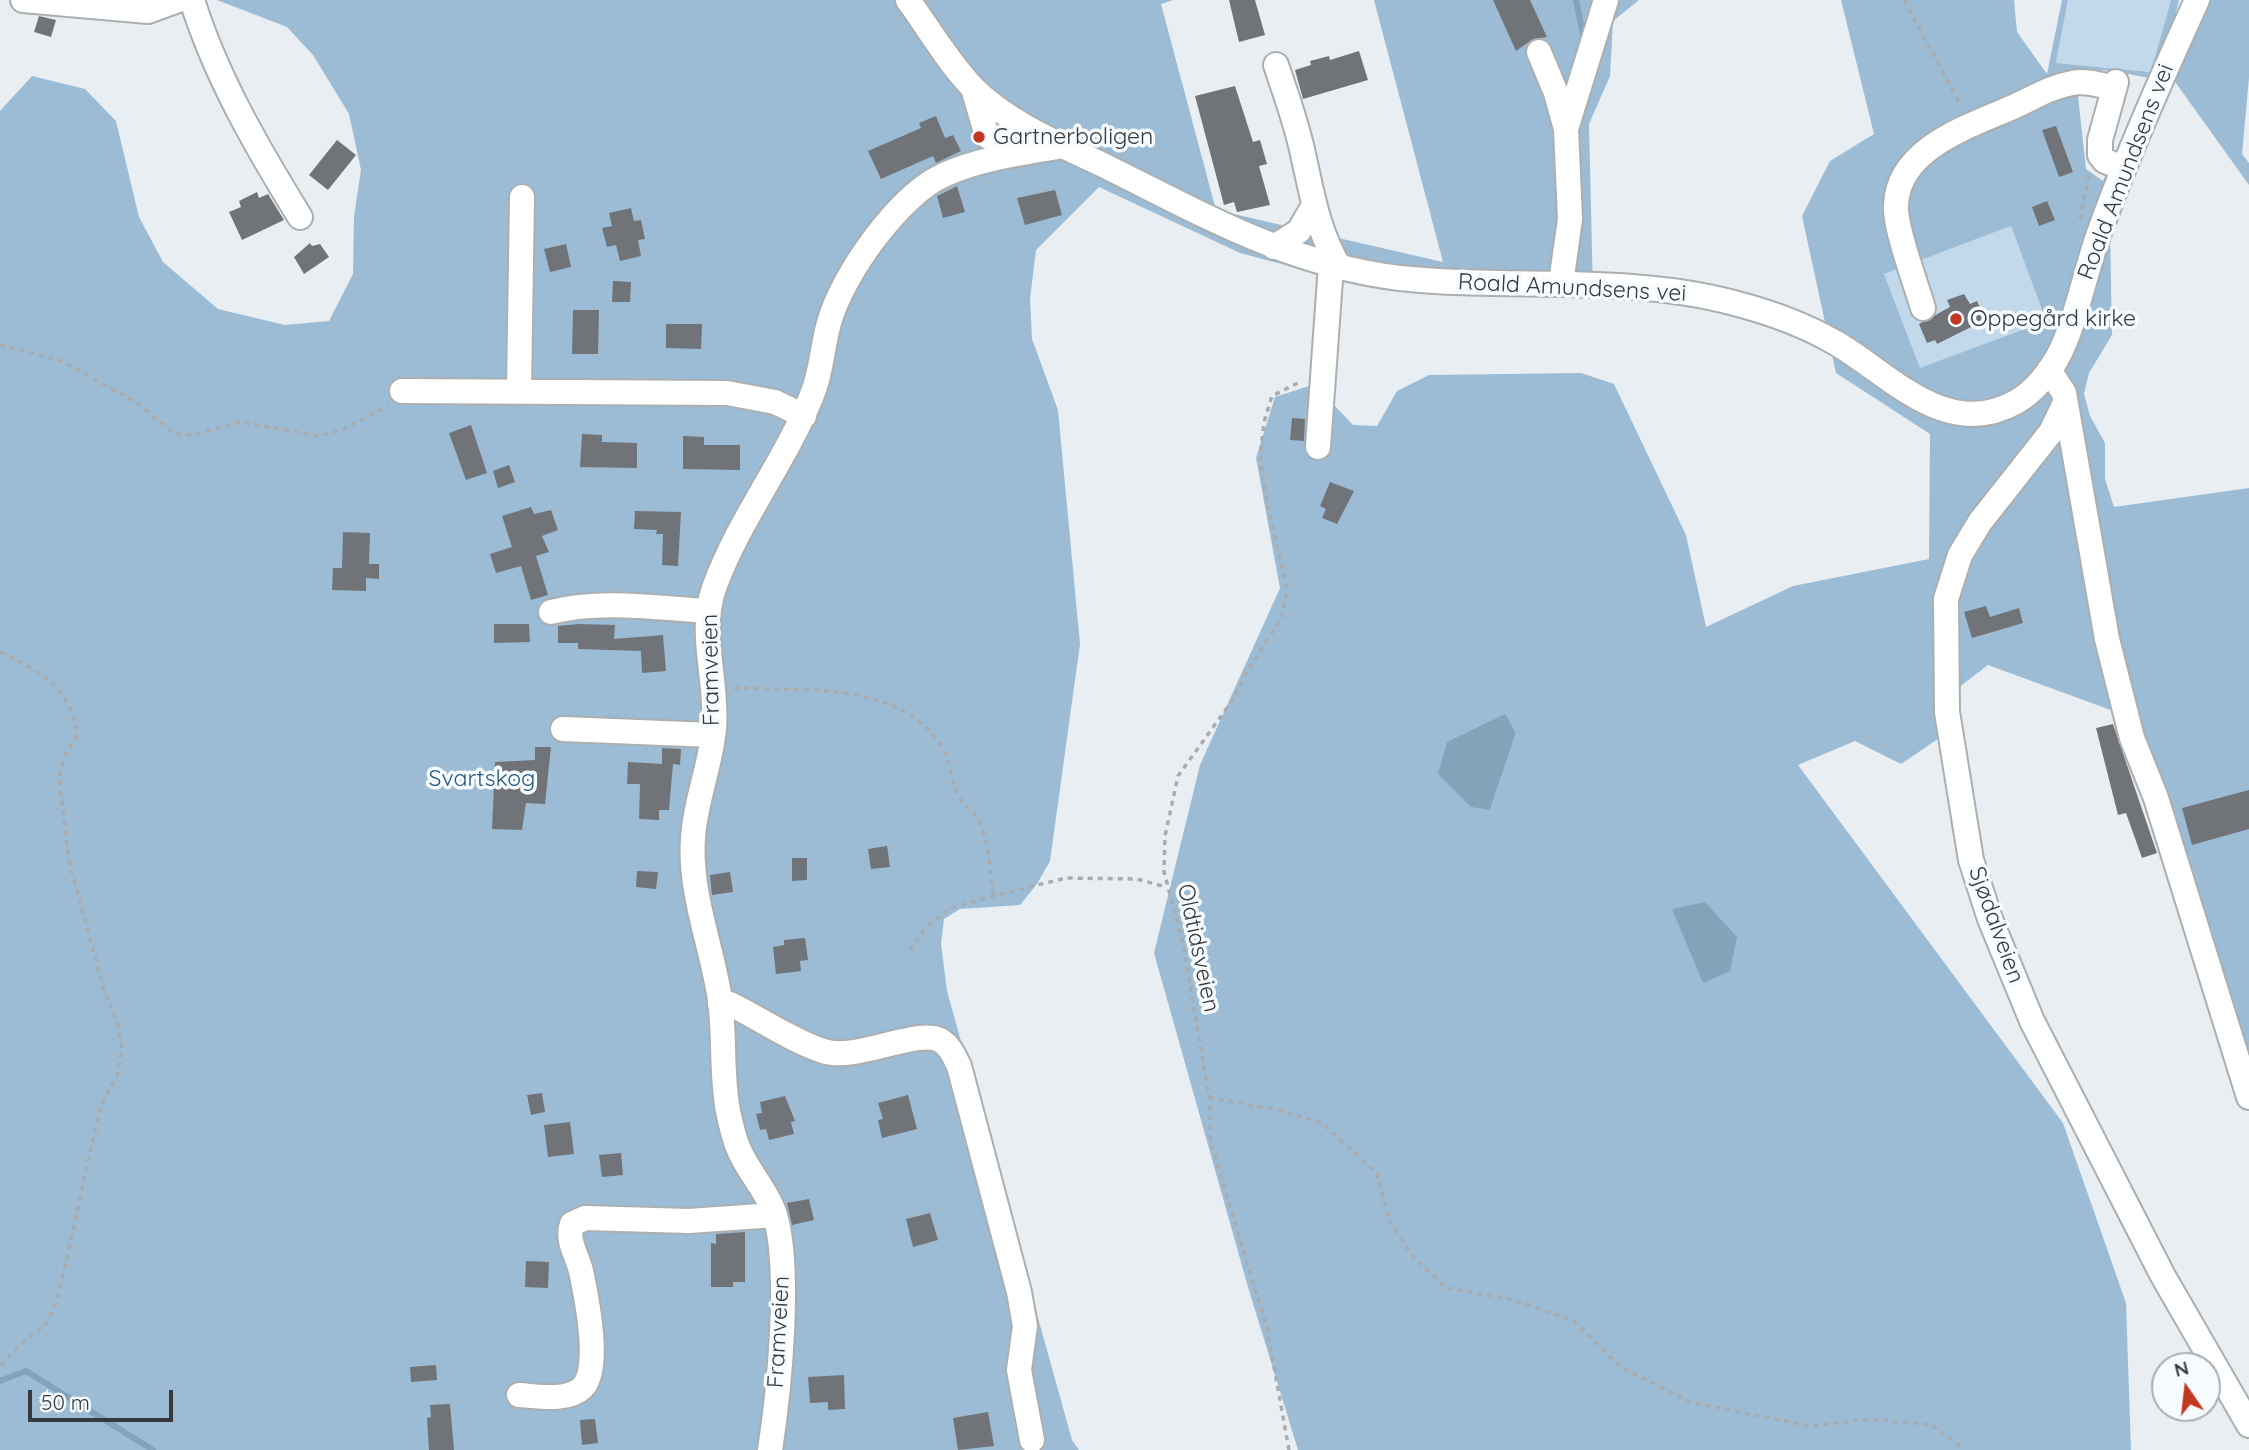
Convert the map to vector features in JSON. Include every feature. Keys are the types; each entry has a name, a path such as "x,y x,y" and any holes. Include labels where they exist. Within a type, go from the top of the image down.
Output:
{"street":[{"path":"23,0 148,11 178,0"},
{"path":"192,0 201,29 248,128 300,216"},
{"name":"Roald Amundsens vei","path":"908,0 974,88 1063,146 1194,213 1274,247 1335,266 1399,278 1504,284 1561,283 1706,296 1765,312 1837,344 1908,394 1945,410 1962,414 1993,411 2014,403 2032,390 2049,370 2063,346 2091,254 2123,168 2161,75 2196,0"},
{"path":"1566,129 1606,0"},
{"path":"1539,52 1556,93 1566,129 1570,219 1561,283"},
{"path":"1276,65 1304,158 1313,207 1335,266 1318,447"},
{"path":"1923,308 1898,225 1895,205 1899,189 1910,167 1926,151 1972,125 2052,88 2075,82 2115,85 2100,140 2100,155 2105,161 2123,168"},
{"path":"974,88 987,136 1018,153"},
{"name":"Framveien","path":"770,1450 782,1309 782,1264 775,1215 765,1192 740,1154 735,1138 724,1087 720,1004 693,860 697,808 713,735 713,687 706,635 708,611 714,587 740,527 789,449 804,416 821,375 829,321 862,256 904,203 947,173 1018,153 1063,146"},
{"path":"519,390 522,197"},
{"path":"1274,247 1304,225 1313,207"},
{"path":"2049,370 2061,385 2107,639 2132,738 2157,798 2249,1097"},
{"path":"398,398 519,390 751,395 775,402 804,416"},
{"name":"Sjødalveien","path":"2064,405 2051,432 1980,522 1960,555 1946,599 1947,712 1971,860 1990,919 2032,1021 2162,1276 2249,1425"},
{"path":"551,612 568,608 609,606 708,611"},
{"path":"563,729 713,735"},
{"path":"720,1004 730,1004 825,1052 865,1051 928,1037 943,1042 951,1050 959,1066 1021,1300 1025,1325 1020,1370 1032,1440"},
{"path":"519,1395 552,1397 572,1394 583,1388 589,1378 592,1347 588,1306 570,1239 572,1224 584,1218 690,1221 775,1215"}],"path":[{"path":"1903,0 1972,125"},
{"path":"0,345 62,361 137,403 174,433 192,435 240,422 319,436 342,430 398,398"},
{"name":"Oldtidsveien","path":"1289,1450 1267,1328 1211,1143 1209,1097 1182,938 1166,887 1165,836 1178,776 1233,701 1248,670 1282,617 1287,589 1260,459 1264,422 1272,396 1300,383 1313,367 1326,358"},
{"path":"0,652 29,665 60,690 74,714 78,734 65,755 59,777 69,861 103,987 117,1021 122,1050 117,1075 100,1108 57,1302 46,1324 12,1352 0,1368"},
{"path":"713,687 799,690 817,688 898,708 925,729 944,751 958,796 977,818 985,839 993,896"},
{"path":"910,950 926,927 951,908 1066,878 1137,879 1166,887"},
{"path":"1209,1097 1277,1110 1322,1123 1377,1173 1389,1220 1414,1258 1446,1288 1510,1299 1574,1321 1619,1366 1690,1402 1810,1426 1871,1419 1932,1425 1965,1450"}],"shaded area":[{"path":"2068,0 2171,0 2152,72 2056,63"},
{"path":"2011,226 2046,321 1920,369 1884,274"},
{"path":"1505,714 1516,733 1490,810 1471,807 1438,774 1447,742"},
{"path":"1705,902 1737,937 1730,971 1703,983 1672,909"}],"green space":[{"name":"Svartskog","path":"217,0 1173,0 1161,4 1216,210 1443,262 1374,0 1639,0 1613,21 1610,76 1589,124 1593,293 1362,278 1342,282 1333,404 1353,425 1377,426 1397,391 1429,375 1581,373 1614,384 1686,535 1706,627 1793,586 1929,559 1930,434 1836,373 1802,216 1830,161 1874,134 1841,0 2014,0 2017,32 2047,74 2062,0 2068,0 2056,63 2151,72 2171,0 2179,0 2172,29 2186,0 2249,0 2249,78 2242,154 2249,163 2249,185 2173,79 2110,233 2112,335 2089,373 2084,394 2090,416 2105,443 2105,479 2114,507 2249,488 2249,1058 2116,712 1988,665 1954,691 1960,724 1901,764 1855,741 1798,765 2063,1123 2126,1303 2131,1450 1298,1450 1248,1287 1154,953 1200,765 1280,588 1256,458 1275,397 1315,384 1323,275 1240,253 1099,187 1036,250 1030,299 1032,339 1058,410 1080,644 1050,861 1037,884 1020,905 960,909 944,919 941,944 947,991 1072,1440 1079,1450 0,1450 0,111 32,76 85,89 116,121 139,217 163,262 218,309 285,325 329,321 353,274 354,216 361,170 349,114 313,55 287,27","holes":["2075,69 2112,71 2149,78 2103,181 2086,169","2011,226 2046,321 1920,368 1884,274","1504,714 1516,733 1490,810"]}],"building":[{"path":"1229,0 1255,0 1265,35 1239,42"},
{"path":"1493,0 1530,0 1547,37 1533,39 1516,51"},
{"path":"39,16 56,20 51,37 34,32"},
{"path":"1359,51 1368,80 1303,99 1295,70 1311,65 1310,61 1329,56 1330,60"},
{"path":"1235,86 1253,142 1260,140 1267,164 1259,166 1270,205 1237,212 1234,202 1224,205 1195,96"},
{"path":"936,116 945,138 953,135 961,151 936,163 933,156 881,179 868,151 921,128 919,123"},
{"path":"2056,126 2073,172 2059,177 2042,130"},
{"path":"337,140 356,155 328,190 309,175"},
{"path":"957,186 965,212 943,218 937,196"},
{"path":"1055,190 1062,215 1025,225 1017,198"},
{"path":"257,192 259,198 268,194 284,220 242,240 229,212 241,207 239,201"},
{"path":"2047,201 2055,220 2039,226 2032,207"},
{"path":"631,208 634,221 641,220 645,239 638,240 641,256 620,261 616,245 607,247 602,228 612,226 609,213"},
{"path":"310,243 312,246 320,244 329,257 304,274 294,257"},
{"path":"566,244 571,267 550,272 544,249"},
{"path":"613,281 631,282 630,302 612,302"},
{"name":"Oppegård kirke","path":"1964,294 1970,304 1977,301 1985,320 1937,344 1935,340 1927,343 1919,324 1950,307 1947,300"},
{"path":"573,310 599,310 598,354 572,354"},
{"path":"666,324 702,324 701,349 666,348"},
{"path":"1292,418 1305,419 1304,441 1290,440"},
{"path":"471,425 487,473 466,480 449,433"},
{"path":"582,434 602,435 602,442 637,443 637,468 580,467"},
{"path":"683,436 704,437 704,445 740,445 740,470 683,469"},
{"path":"509,465 515,482 498,488 493,471"},
{"path":"1330,482 1354,491 1337,524 1322,518 1326,509 1320,506"},
{"path":"531,507 534,514 551,510 558,530 542,536 549,552 536,556 548,595 531,600 521,566 496,573 490,554 512,547 502,516"},
{"path":"635,511 681,512 678,566 662,565 663,534 656,534 657,530 634,529"},
{"path":"343,532 370,533 369,564 379,564 379,579 366,578 366,591 332,590 333,568 342,568"},
{"path":"1986,606 1990,617 2019,608 2023,623 1972,638 1964,612"},
{"path":"494,624 529,624 530,642 494,643"},
{"path":"615,625 614,639 663,635 666,671 642,673 641,651 578,649 578,643 558,643 558,626"},
{"path":"2113,724 2157,853 2142,858 2126,813 2118,815 2096,728"},
{"path":"535,747 551,747 545,804 526,803 522,830 492,829 495,762 535,760"},
{"path":"662,748 681,749 680,765 673,764 669,810 659,810 659,820 639,819 640,784 627,784 628,762 662,764"},
{"path":"2249,790 2249,829 2192,845 2182,808"},
{"path":"887,846 890,867 871,869 868,849"},
{"path":"792,858 807,858 807,880 792,881"},
{"path":"637,871 658,872 656,889 636,887"},
{"path":"730,872 733,892 712,895 710,875"},
{"path":"805,938 808,960 800,961 801,971 776,974 773,947 784,945 784,940"},
{"path":"542,1093 545,1112 531,1115 527,1095"},
{"path":"908,1095 917,1129 882,1138 878,1120 883,1119 878,1103"},
{"path":"785,1096 795,1121 791,1122 794,1134 769,1140 766,1129 760,1130 756,1114 762,1113 760,1102"},
{"path":"570,1122 574,1154 548,1157 544,1125"},
{"path":"621,1153 623,1175 602,1177 599,1155"},
{"path":"809,1199 814,1220 792,1225 787,1203"},
{"path":"930,1213 938,1240 913,1247 906,1219"},
{"path":"745,1232 745,1282 733,1282 733,1287 711,1287 711,1243 716,1244 716,1234"},
{"path":"526,1261 549,1262 548,1288 525,1287"},
{"path":"436,1365 437,1380 411,1382 410,1367"},
{"path":"844,1375 845,1409 828,1410 828,1402 810,1403 808,1377"},
{"path":"450,1404 454,1450 429,1450 427,1418 431,1417 430,1405"},
{"path":"988,1412 994,1446 958,1450 953,1418"},
{"path":"595,1419 598,1443 582,1445 580,1420"}],"waterway":[{"path":"1576,0 1584,39"},
{"path":"0,1381 26,1371 153,1450"}],"place":[{"name":"Gartnerboligen","path":"979,137"},
{"name":"Oppegård kirke","path":"1956,319"}]}
